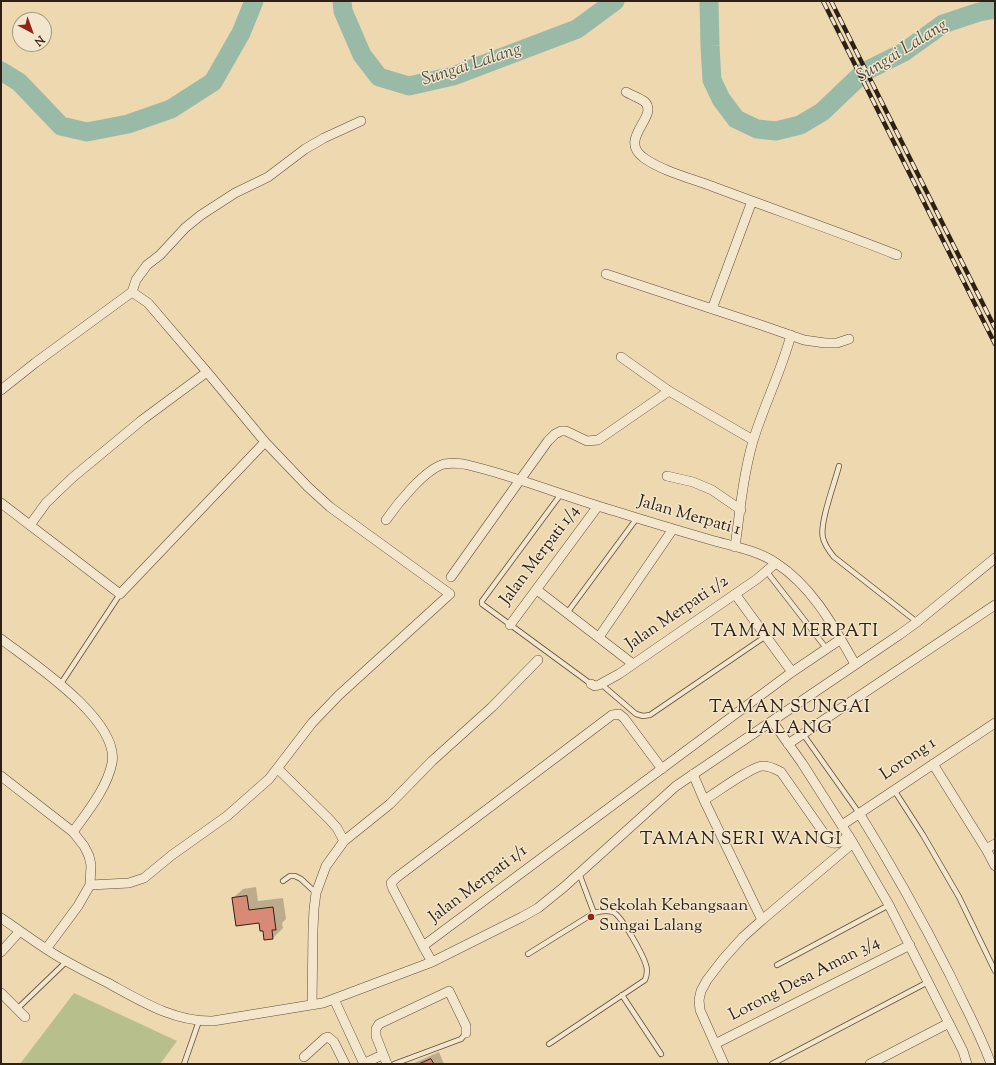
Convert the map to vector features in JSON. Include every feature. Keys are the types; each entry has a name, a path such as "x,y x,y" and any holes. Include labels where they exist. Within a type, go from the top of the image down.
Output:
{"street":[{"path":"626,92 645,102 648,108 635,139 634,146 638,154 655,165 817,224 897,256"},
{"path":"1,390 35,363 132,292 136,280 147,265 160,255 185,228 201,215 235,192 268,177 305,149 330,134 361,120"},
{"path":"712,309 752,201"},
{"path":"606,274 804,340 837,343 849,339"},
{"path":"90,885 129,883 144,878 172,855 227,816 269,779 312,723 339,695 450,594 330,507 308,488 265,442 208,372 148,303 132,292"},
{"path":"734,546 741,510 741,496 748,457 753,440 787,352 791,335"},
{"path":"621,357 669,391 753,440"},
{"path":"30,525 46,503 72,478 142,420 208,372"},
{"path":"451,577 548,441 555,434 561,431 586,441 592,442 598,440 669,391"},
{"path":"1,503 120,594 265,442"},
{"name":"Jalan Merpati 1","path":"386,520 402,499 423,478 435,468 445,464 455,463 467,465 520,480 598,506 734,546 760,555 776,563 789,573 814,599 841,639 855,664"},
{"path":"666,476 693,482 712,490 741,510"},
{"name":"Jalan Merpati 1/4","path":"510,625 598,506"},
{"path":"599,637 673,529"},
{"path":"1,918 46,949 67,961 156,1008 184,1019 213,1021 312,1005 334,999 432,962 538,908 560,891 663,796 917,622 995,558"},
{"name":"Jalan Merpati 1/2","path":"596,685 633,664 767,572 776,563"},
{"path":"537,590 633,664"},
{"path":"735,594 792,672"},
{"path":"788,744 995,605"},
{"path":"1,639 67,690 89,711 100,725 109,742 112,755 110,768 102,789 73,832"},
{"name":"Jalan Merpati 1/1","path":"662,769 624,718 619,714 612,715 391,883 423,946 662,769 792,672 841,639"},
{"path":"312,1005 313,929 316,893 326,866 344,841 390,804 432,761 492,707 538,660"},
{"path":"772,721 842,825 889,905 963,1051 967,1064"},
{"name":"Lorong 1","path":"842,825 995,723"},
{"path":"933,764 995,866"},
{"path":"704,800 749,771 762,766 774,768 781,772 830,842 833,844 851,840"},
{"path":"278,769 329,819 337,828 344,841"},
{"path":"693,774 762,920"},
{"path":"1,776 73,832 84,846 89,856 91,865 90,885 85,896 46,949"},
{"path":"859,813 906,892 934,943 983,1041 991,1064"},
{"path":"724,1064 700,1010 699,1000 706,980 743,937 851,840"},
{"path":"986,849 995,844"},
{"path":"1,952 20,931"},
{"name":"Lorong Desa Aman 3/4","path":"715,1044 910,945"},
{"path":"423,946 432,962"},
{"path":"387,1064 376,1036 376,1029 379,1024 449,991 466,1026 466,1033"},
{"path":"1,993 25,1017"},
{"path":"334,999 363,1064 382,1054"},
{"path":"870,1064 949,1023"},
{"path":"304,1057 328,1037 334,1042 345,1064"}],"lane":[{"path":"839,466 823,523 822,537 826,548 834,557 917,622"},
{"path":"561,494 482,601 482,604 636,714 643,716 650,715 766,636"},
{"path":"567,613 637,518"},
{"path":"767,572 826,648"},
{"path":"60,685 120,594"},
{"path":"803,734 859,813"},
{"path":"894,790 948,878 995,971"},
{"path":"579,873 594,913"},
{"path":"284,881 290,876 295,876 316,893"},
{"path":"777,965 889,905"},
{"path":"528,954 594,913 602,911 613,912 623,921 646,965 648,973 645,980 549,1044"},
{"path":"17,1009 67,961"},
{"path":"772,1064 928,982"},
{"path":"622,995 661,1054"},
{"path":"184,1064 199,1021"},
{"path":"394,1064 460,1039 466,1033"}],"green space":[{"path":"74,993 177,1041 160,1064 20,1064"}],"building":[{"path":"247,896 249,910 273,907 276,930 272,930 273,939 264,940 263,931 260,931 259,923 236,926 232,898"},
{"path":"431,1059 434,1064 419,1064"}],"waterway":[{"name":"Sungai Lalang","path":"1,71 19,82 61,126 87,132 128,124 171,109 213,82 241,33 254,1"},
{"name":"Sungai Lalang","path":"342,1 343,11 362,55 379,77 409,86 453,76 577,29 615,1"},
{"name":"Sungai Lalang","path":"709,1 712,80 721,99 736,119 757,129 776,131 800,125 822,112 864,72 904,52 943,24 979,12 995,9"}],"railway":[{"path":"823,1 995,344"},
{"path":"831,1 995,328"}],"place":[{"name":"Sekolah Kebangsaan Sungai Lalang","path":"591,917"}],"district":[{"name":"TAMAN MERPATI","path":"795,633"},
{"name":"TAMAN SUNGAI LALANG","path":"790,719"},
{"name":"TAMAN SERI WANGI","path":"741,841"}]}
